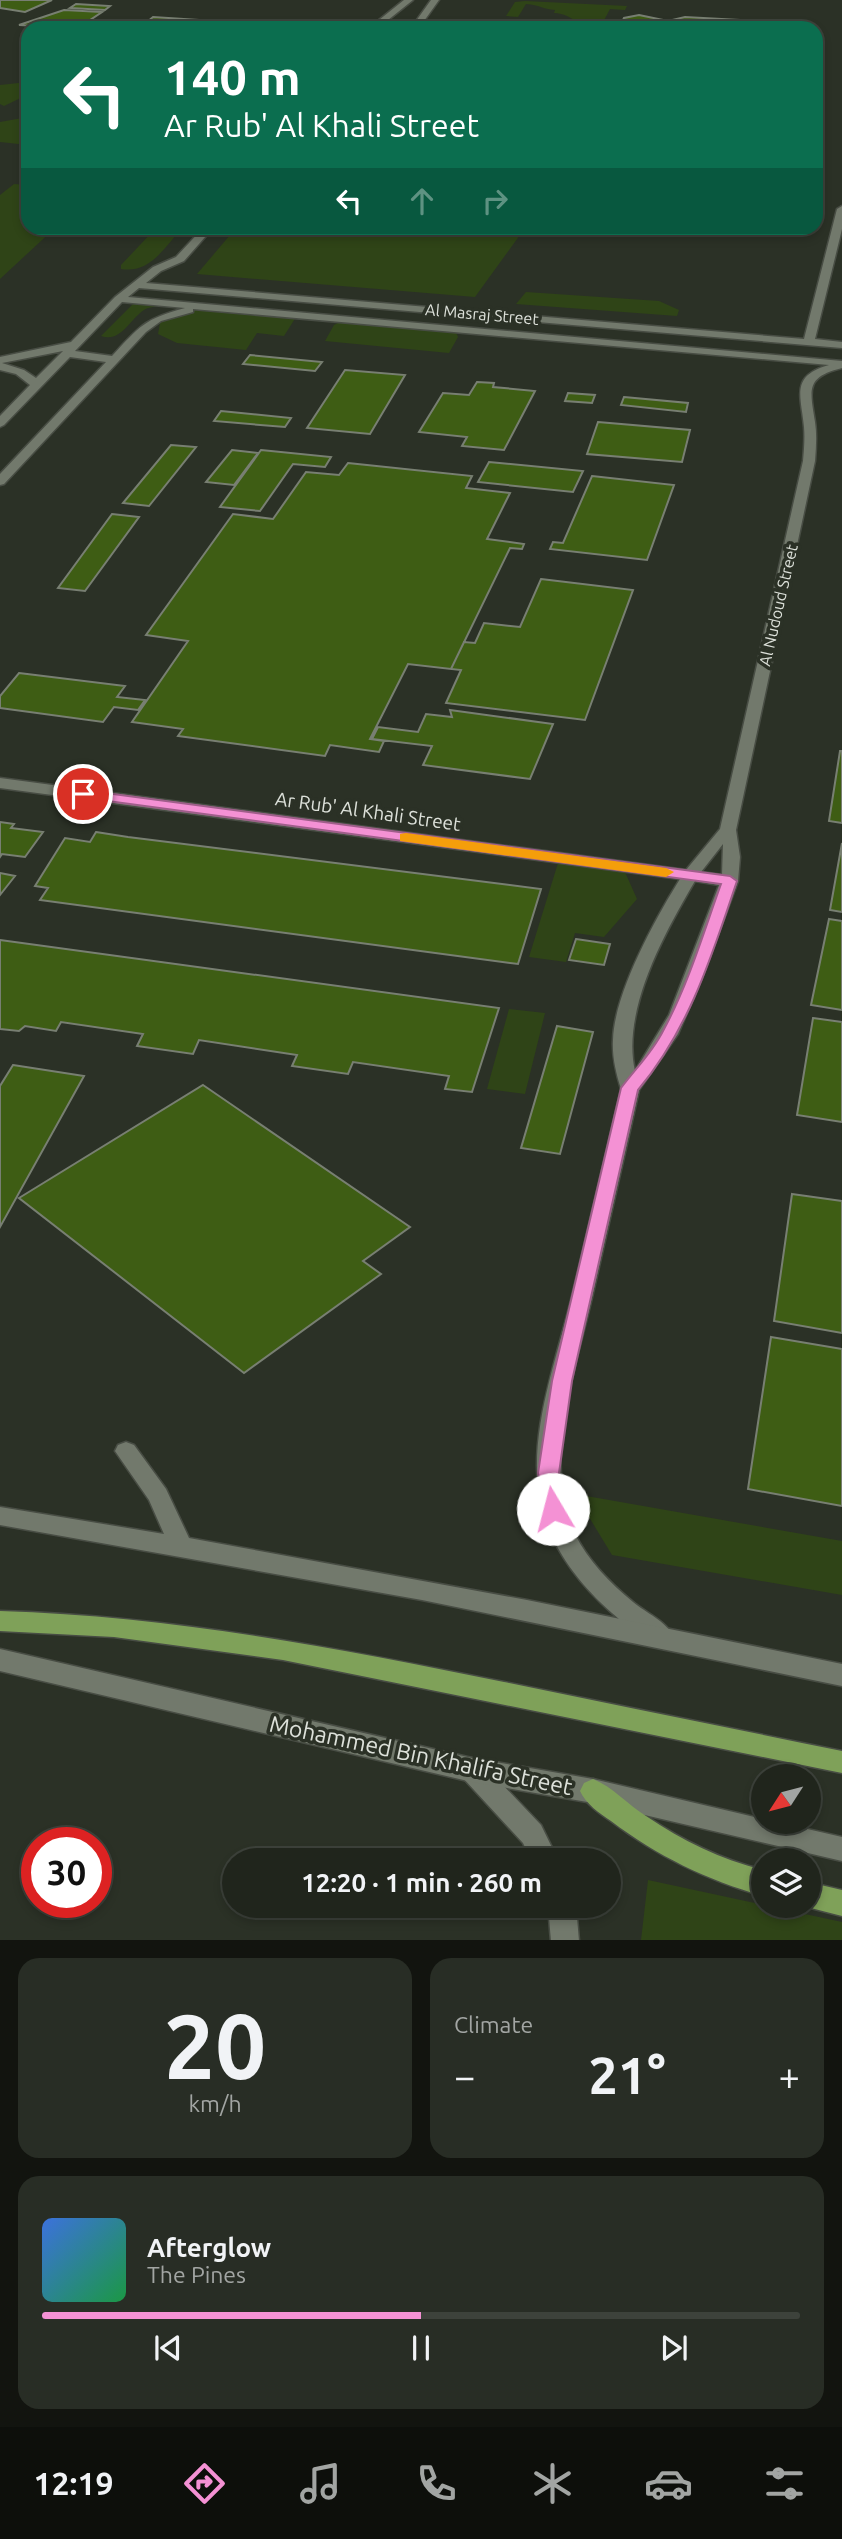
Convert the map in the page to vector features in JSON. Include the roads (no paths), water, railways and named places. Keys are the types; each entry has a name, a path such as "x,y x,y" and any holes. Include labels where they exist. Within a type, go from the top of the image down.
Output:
{"main road":[{"path":"0,1621 62,1621 140,1628 275,1646 842,1762"},
{"path":"593,1791 625,1819 662,1843 702,1864 751,1879"},
{"path":"821,1898 842,1903"}],"street":[{"path":"382,21 409,0"},
{"path":"420,21 435,0"},
{"path":"808,342 842,209"},
{"path":"0,423 119,299 157,269 180,259 202,235"},
{"path":"171,287 181,269 180,259"},
{"name":"Al Masraj Street","path":"136,285 842,345"},
{"name":"Al Masraj Street","path":"119,299 842,364"},
{"path":"364,320 384,312 378,305"},
{"path":"0,481 111,359 148,324 168,315 208,307"},
{"path":"0,360 71,349 111,359"},
{"path":"775,357 798,367 807,380 842,364"},
{"path":"0,366 20,372 37,384"},
{"name":"Al Nudoud Street","path":"630,1088 654,1060 671,1031 695,981 730,881 733,853 728,830 809,461 811,439 803,390 807,380"},
{"name":"Ar Rub' Al Khali Street","path":"0,783 730,881"},
{"name":"Al Nudoud Street","path":"661,1636 622,1609 590,1578 568,1544 553,1509 548,1473 562,1381 630,1088 622,1054 627,1015 662,928 708,848 728,830"},
{"path":"126,1451 158,1495 181,1546"},
{"path":"0,1516 181,1546 661,1636 842,1675"},
{"name":"Mohammed Bin Khalifa Street","path":"0,1660 472,1770 593,1791 842,1849"},
{"path":"472,1770 532,1835 539,1848"},
{"path":"563,1918 565,1940"}]}
